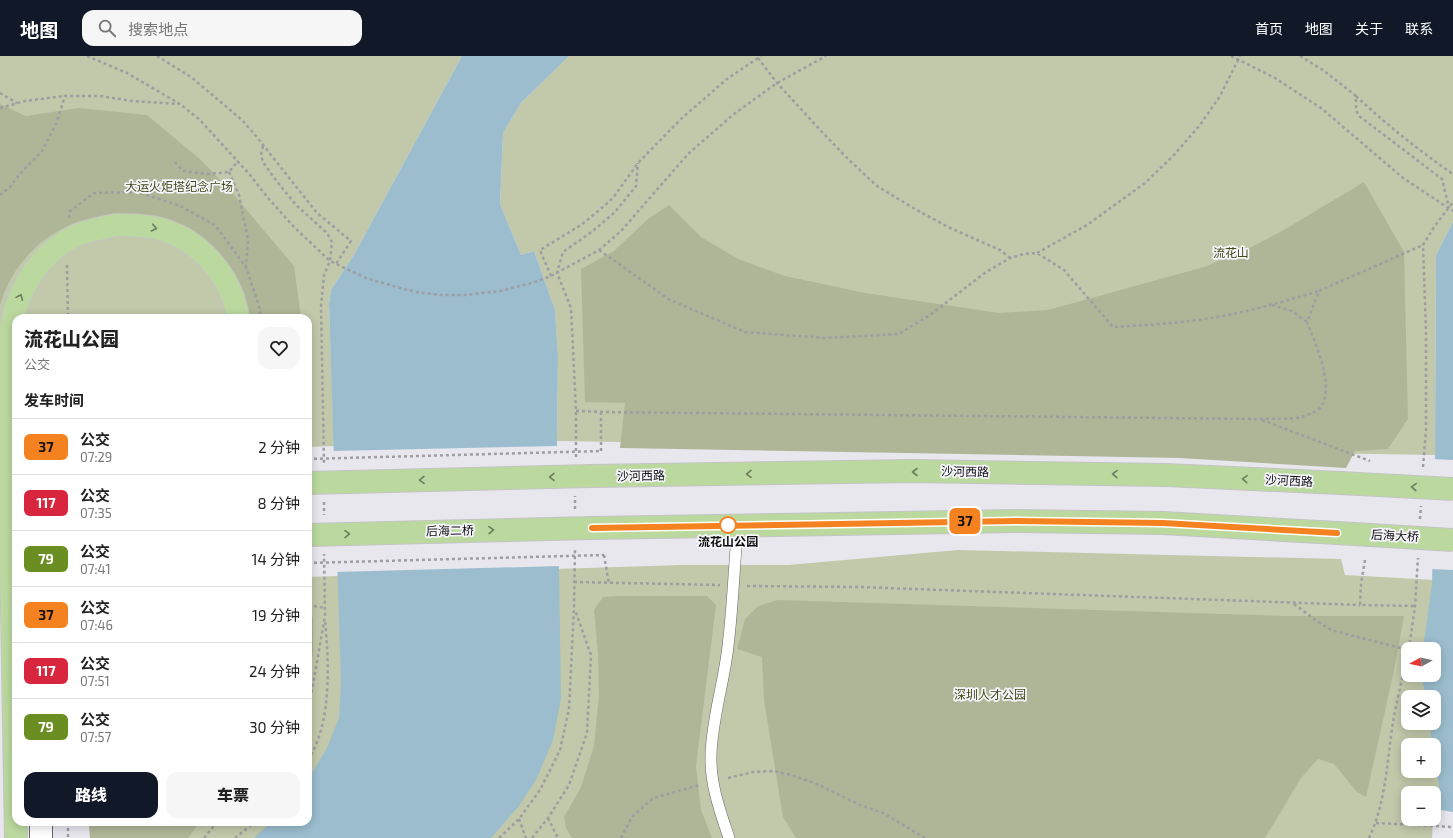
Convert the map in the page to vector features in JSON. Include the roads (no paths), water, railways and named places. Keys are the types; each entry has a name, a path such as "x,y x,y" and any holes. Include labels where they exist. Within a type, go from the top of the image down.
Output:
{"main road":[{"path":"13,314 23,288 38,266 50,253 62,243 77,235 94,229 116,225 135,225 156,228 175,235 193,245 207,257 219,271 230,289 238,314"},
{"path":"12,321 8,383 12,610"},
{"name":"沙河西路","path":"312,483 583,470 1166,475 1453,489"},
{"path":"0,494 12,494"},
{"name":"后海大桥","path":"738,525 1016,521 1163,523 1453,540"},
{"name":"后海二桥","path":"312,535 738,525"},
{"path":"0,539 12,539"},
{"path":"0,605 12,604"},
{"path":"16,826 16,838"},
{"path":"41,826 41,838"}],"lane":[{"path":"729,838 719,809 712,781 711,748 714,719 725,670 728,647 738,525"}],"water":[{"path":"462,56 569,56 521,103 503,133 500,204 521,255 534,251 555,310 558,355 557,441 561,698 553,740 537,778 519,806 491,838 254,838 267,826 312,826 312,773 327,748 339,718 341,683 329,303 331,290 355,253"},
{"path":"1453,222 1453,838 1441,823 1441,786 1439,786 1438,778 1441,778 1441,738 1431,738 1431,730 1441,730 1441,690 1424,690 1423,682 1441,682 1441,642 1424,642 1432,584 1435,455 1436,255"}],"place":[{"name":"流花山公园","path":"728,525"}],"park label":[{"name":"大运火炬塔纪念广场","path":"179,187"},
{"name":"流花山","path":"1231,253"},
{"name":"深圳人才公园","path":"990,695"}]}
